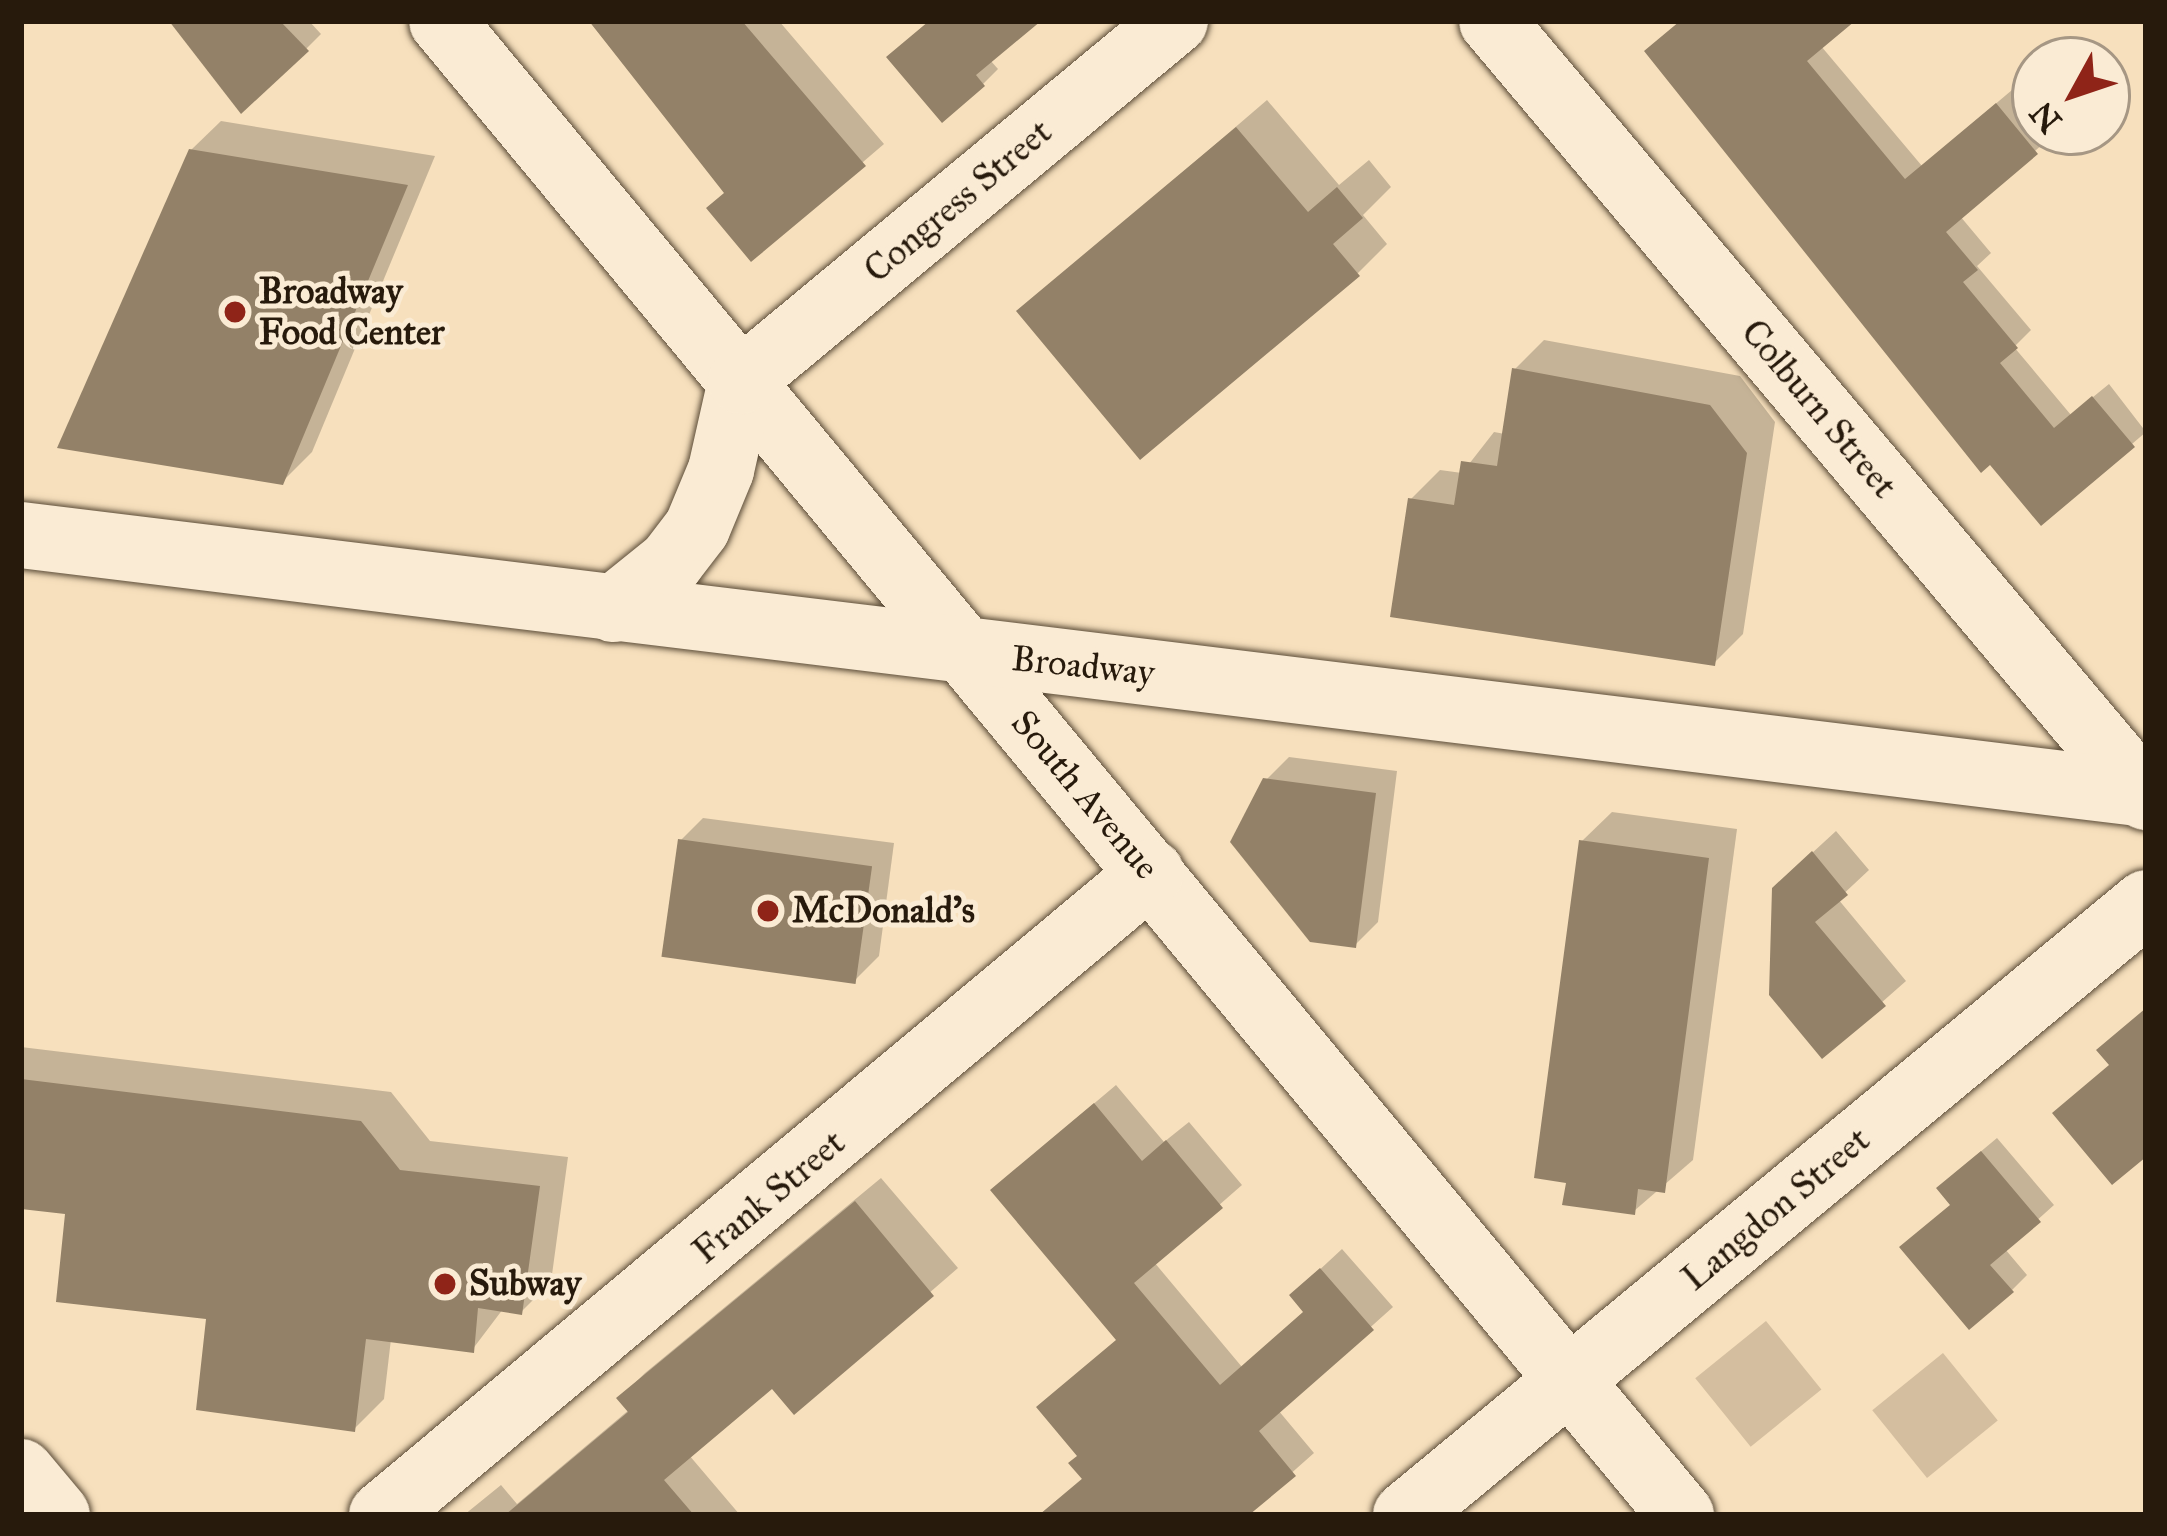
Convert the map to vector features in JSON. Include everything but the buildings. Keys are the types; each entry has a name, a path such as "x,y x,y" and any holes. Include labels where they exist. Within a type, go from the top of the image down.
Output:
{"street":[{"name":"South Avenue","path":"442,21 1681,1515"},
{"name":"Congress Street","path":"741,381 1175,21"},
{"name":"Colburn Street","path":"1492,21 2145,795"},
{"path":"613,609 670,562 697,527 722,470 741,381"},
{"name":"Broadway","path":"23,533 965,653 2145,795"},
{"name":"Frank Street","path":"382,1515 725,1235 1151,873"},
{"name":"Langdon Street","path":"1406,1515 2146,903"},
{"path":"21,1472 57,1515"}],"shaded area":[{"path":"1766,1321 1821,1389 1751,1447 1695,1378"},
{"path":"1943,1353 1998,1421 1927,1478 1872,1410"}],"place":[{"name":"Broadway Food Center","path":"235,312"},
{"name":"McDonald's","path":"768,911"},
{"name":"Subway","path":"445,1284"}]}
